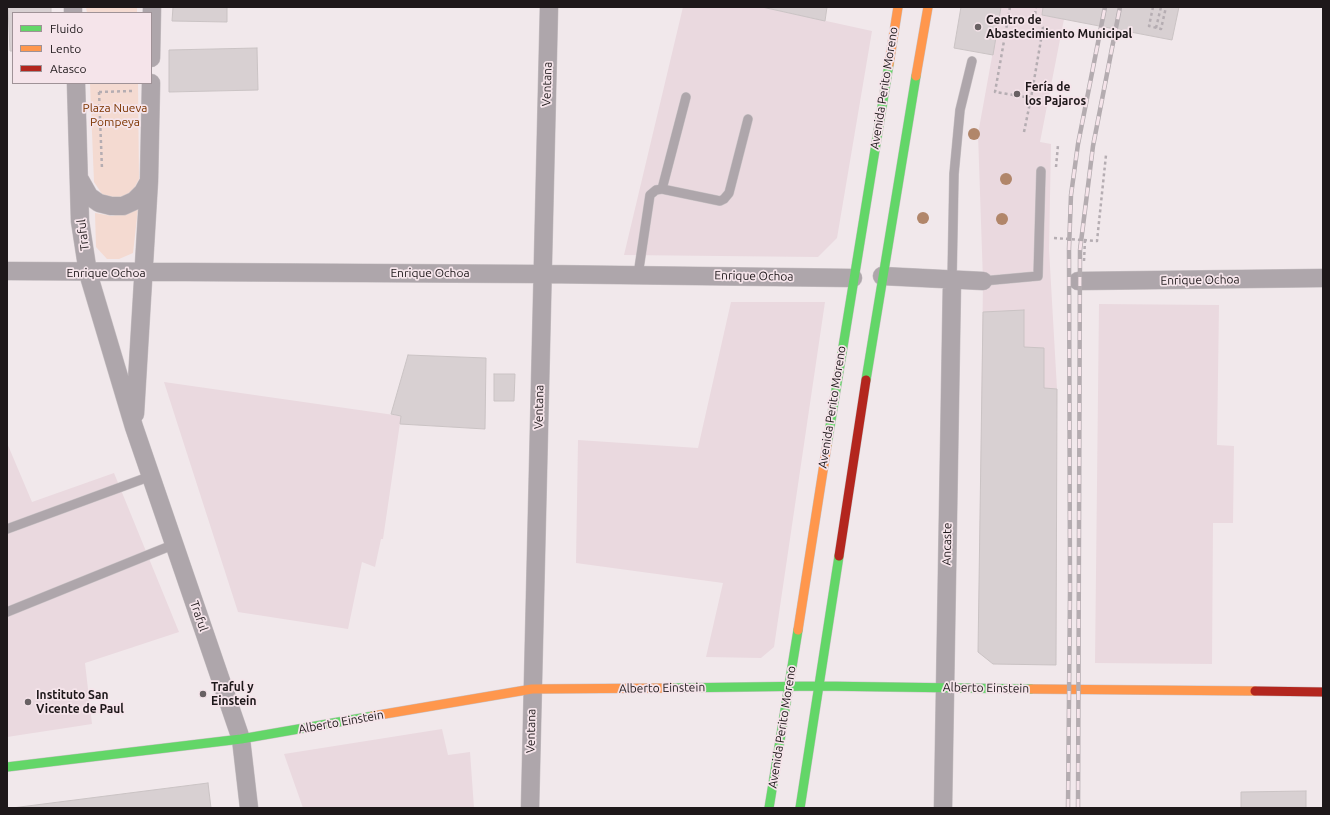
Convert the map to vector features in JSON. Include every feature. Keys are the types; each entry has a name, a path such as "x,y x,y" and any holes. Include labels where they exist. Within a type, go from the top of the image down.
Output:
{"main road":[{"name":"Avenida Perito Moreno","path":"769,808 853,278 898,7"},
{"path":"800,808 882,276 928,7"},
{"name":"Alberto Einstein","path":"7,767 241,739 532,689 818,686 1323,692"}],"street":[{"name":"Ventana","path":"530,808 549,7"},
{"name":"Traful","path":"76,84 80,221 88,273 134,427 241,739 250,808"},
{"name":"Traful","path":"134,427 149,181 150,84"},
{"path":"80,180 89,196 99,203 110,206 123,206 134,201 143,192 149,181"},
{"name":"Enrique Ochoa","path":"7,271 88,273 542,274 853,278"},
{"path":"882,276 983,282"},
{"name":"Enrique Ochoa","path":"1078,281 1323,278"},
{"name":"Ancaste","path":"943,808 952,280"}],"lane":[{"path":"952,280 954,174 960,110 972,61"},
{"path":"662,189 686,97"},
{"path":"638,275 650,195 656,190 662,189 720,201 724,199 729,193 748,119"},
{"path":"983,282 1038,276 1041,171"},
{"path":"7,529 151,476"},
{"path":"7,612 174,544"}],"path":[{"path":"1010,7 995,92 1031,98"},
{"path":"1024,132 1043,28 1035,15 1036,7"},
{"path":"1152,7 1148,26 1161,29 1166,7"},
{"path":"1156,28 1161,7"},
{"path":"132,87 133,98"},
{"path":"93,92 132,91"},
{"path":"99,92 102,169"},
{"path":"1052,238 1097,241 1106,155"}],"shaded area":[{"path":"683,7 762,7 872,31 837,238 818,257 624,255"},
{"path":"1001,7 1043,7 1042,15 1064,19 1040,142 1051,144 1049,249 1057,389 1056,665 993,664 978,652 983,281 978,134"},
{"path":"731,302 825,302 774,647 761,658 706,657 723,583 576,563 578,440 698,448"},
{"path":"1099,304 1219,305 1217,445 1234,446 1233,523 1213,523 1212,664 1095,663"},
{"path":"164,382 401,416 383,539 381,539 375,567 362,562 348,629 238,612"},
{"path":"7,443 32,502 114,473 179,632 85,663 92,724 7,737"},
{"path":"442,729 448,755 470,752 474,808 303,808 284,754"}],"green space":[{"path":"86,7 137,7 137,12 87,12"},
{"name":"Plaza Nueva Pompeya","path":"90,84 138,84 139,179 131,194 116,199 102,194 94,182"},
{"path":"138,209 133,253 119,259 107,259 96,247 95,213 112,216"}],"building":[{"path":"8,7 51,7 51,12 12,12 12,51 10,51"},
{"path":"173,7 227,7 227,22 172,21"},
{"path":"762,7 827,7 825,21"},
{"name":"Centro de Abastecimiento Municipal","path":"961,7 1001,7 993,55 954,48"},
{"path":"1043,7 1179,7 1172,40 1042,15"},
{"path":"257,48 258,90 169,92 169,50"},
{"path":"1024,310 1024,347 1044,348 1044,388 1057,389 1056,665 993,664 978,652 983,312"},
{"path":"408,355 486,358 485,429 400,424 401,416 391,414"},
{"path":"494,374 515,374 514,401 494,401"},
{"path":"208,783 211,808 12,808"},
{"path":"1306,791 1306,808 1241,808 1241,792"}],"railway":[{"path":"1068,808 1070,590 1069,249 1071,195 1078,144 1105,7"},
{"path":"1078,808 1080,250 1093,146 1120,7"}],"traffic: fast":[{"path":"827,445 889,64"},
{"path":"866,380 916,76"},
{"path":"800,808 839,556"},
{"path":"769,808 798,630"},
{"path":"672,688 818,686 1031,689"},
{"path":"7,767 241,739 373,716"}],"traffic: slow":[{"path":"889,64 898,7"},
{"path":"916,76 928,7"},
{"path":"798,630 827,445"},
{"path":"373,716 532,689 672,688"},
{"path":"1031,689 1255,691"}],"traffic: jam":[{"path":"839,556 866,380"},
{"path":"1255,691 1323,692"}],"place":[{"name":"Centro de Abastecimiento Municipal","path":"978,27"},
{"name":"Fería de los Pajaros","path":"1017,94"},
{"name":"Traful y Einstein","path":"203,694"},
{"name":"Instituto San Vicente de Paul","path":"28,702"}]}
